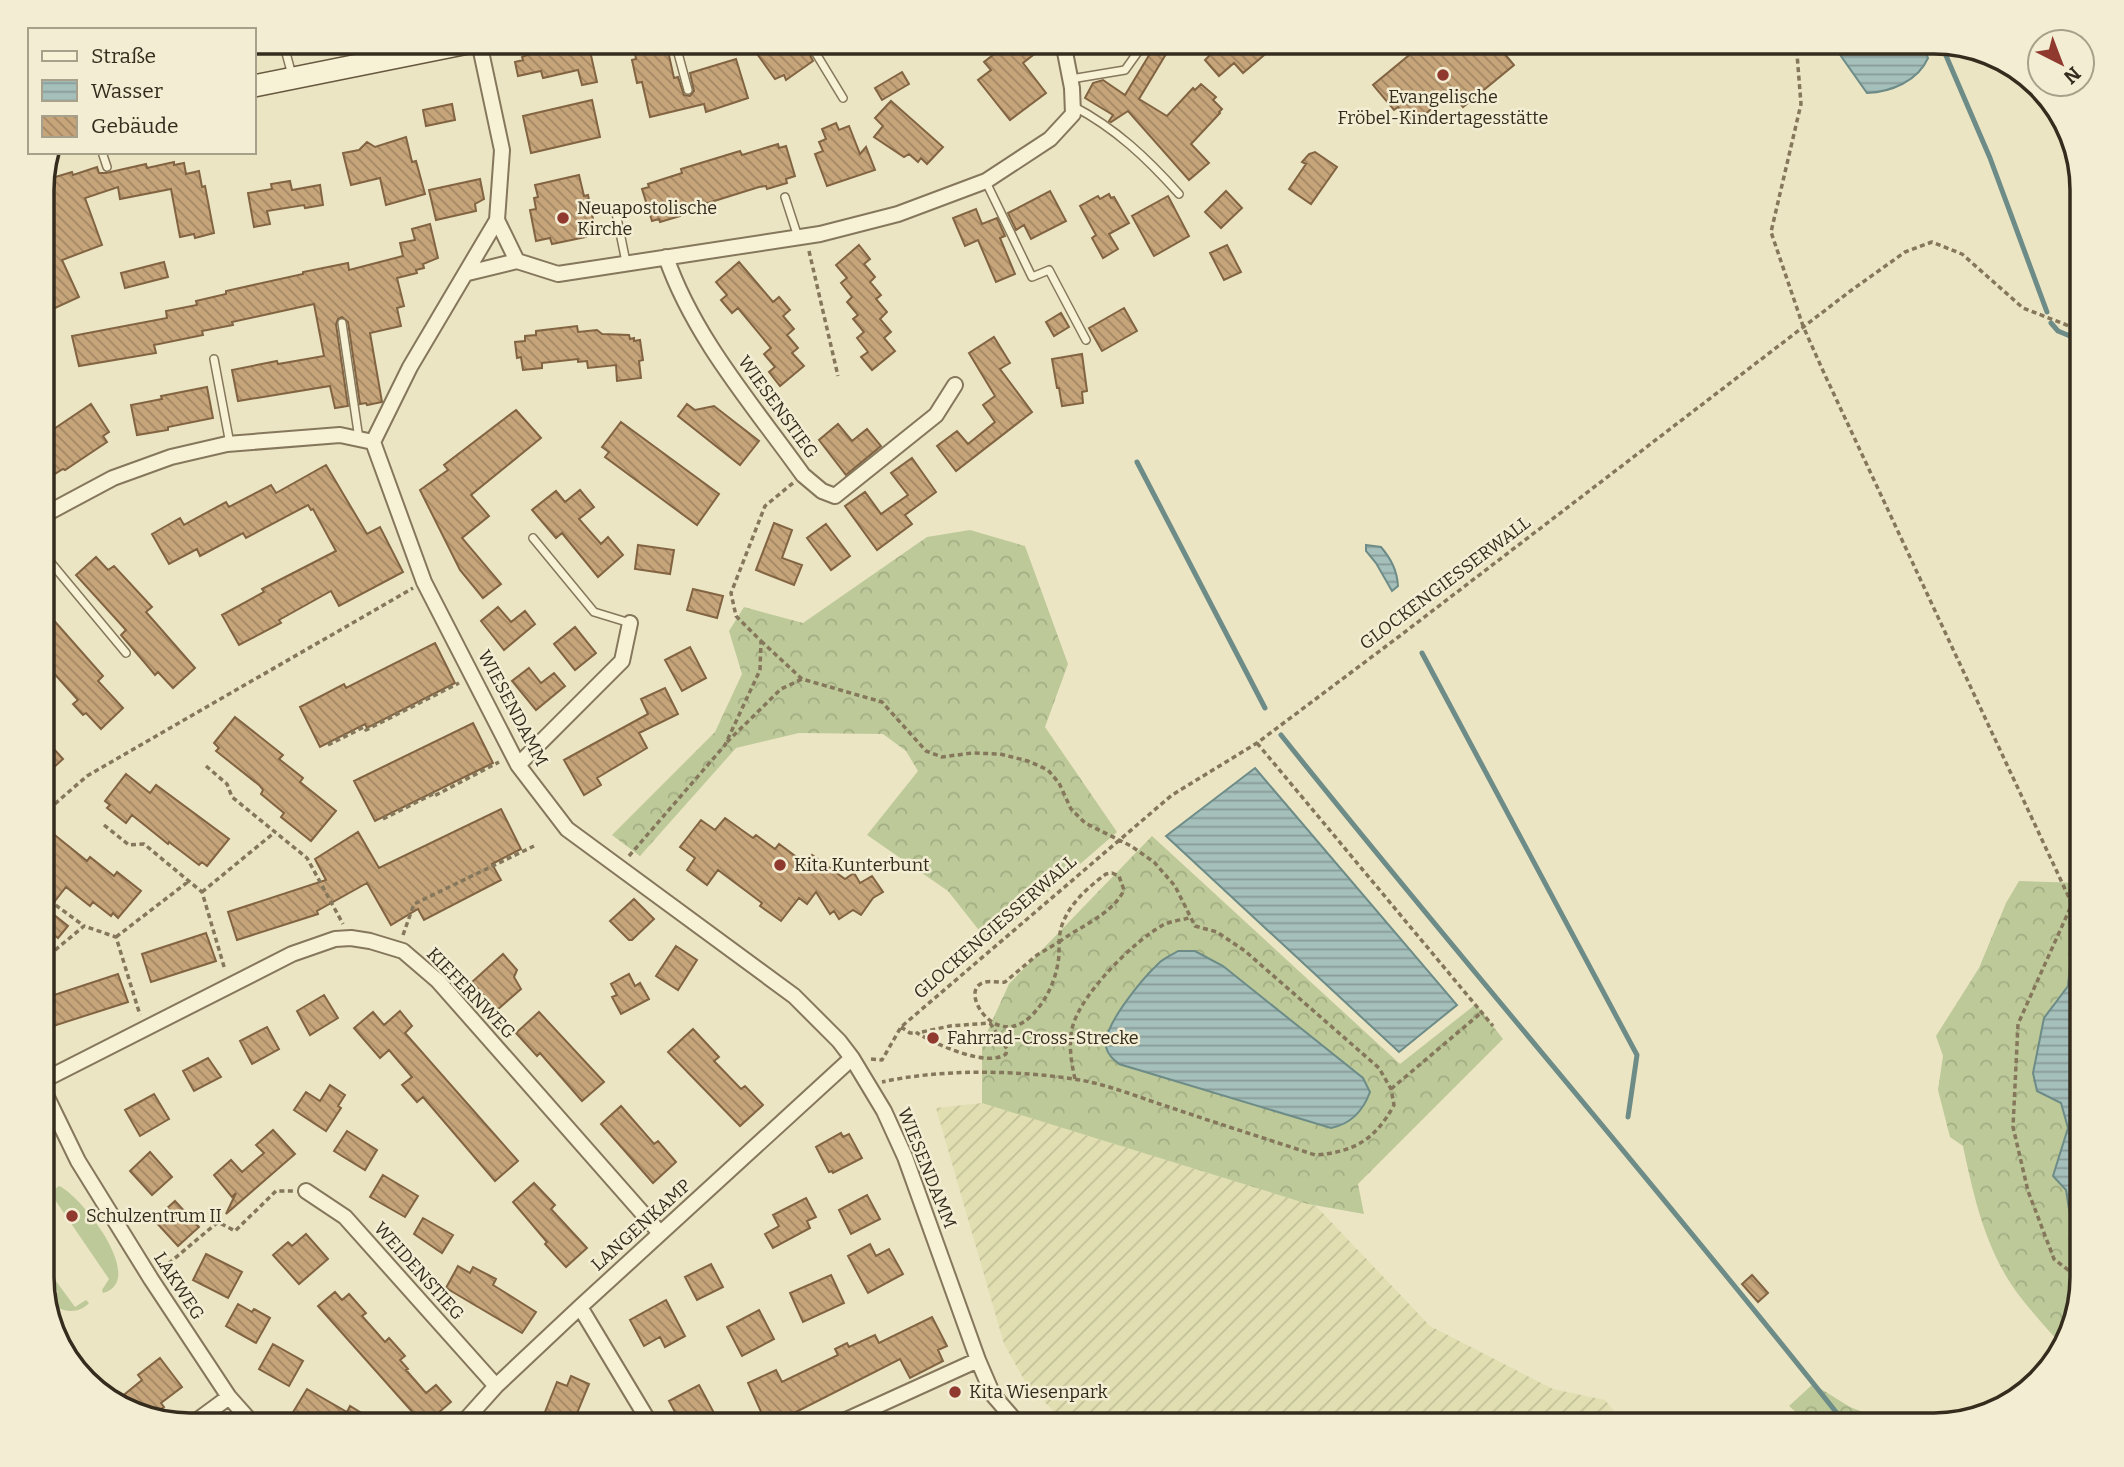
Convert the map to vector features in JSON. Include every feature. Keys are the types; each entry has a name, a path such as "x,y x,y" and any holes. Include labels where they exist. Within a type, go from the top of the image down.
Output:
{"main road":[{"path":"256,86 406,55"}],"street":[{"path":"468,273 517,261 558,274 802,236 898,214 986,181 1050,139 1073,114 1065,54"},
{"path":"55,509 113,478 171,457 230,443 340,435 366,441 497,220 502,150 483,55"},
{"path":"497,220 517,261"},
{"name":"WIESENSTIEG","path":"666,257 676,286 699,329 803,475 822,491 835,496 936,415 955,385"},
{"name":"WIESENDAMM","path":"366,441 424,582 516,760 567,829 794,996 839,1041 852,1058 884,1111 905,1157 978,1360 993,1395 1009,1413"},
{"path":"516,760 622,661 630,623"},
{"name":"KIEFERNWEG","path":"55,1074 292,954 335,939 351,938 403,951 438,981 660,1233"},
{"name":"LANGENKAMP","path":"472,1413 496,1386 580,1307 852,1058"},
{"name":"LAKWEG","path":"55,1114 78,1161 151,1279 229,1397 243,1413"},
{"name":"WEIDENSTIEG","path":"306,1191 345,1217 496,1386"},
{"path":"580,1307 644,1413"},
{"path":"861,1413 978,1360"},
{"path":"207,1413 229,1397"}],"lane":[{"path":"1070,79 1125,70 1136,54"},
{"path":"286,55 292,77"},
{"path":"679,55 688,90"},
{"path":"816,55 843,98"},
{"path":"1072,106 1108,126 1126,140 1179,194"},
{"path":"103,154 107,167"},
{"path":"986,181 1032,278 1049,270 1086,340"},
{"path":"785,198 802,236"},
{"path":"615,208 626,262"},
{"path":"342,323 366,441"},
{"path":"214,359 230,443"},
{"path":"533,538 594,612 630,623"},
{"path":"55,568 126,653"}],"path":[{"path":"1797,54 1801,104 1770,232 1803,326 2070,900"},
{"path":"802,236 838,376"},
{"name":"GLOCKENGIESSERWALL","path":"852,1058 882,1060 901,1027 1172,795 1257,743 1803,326 1905,252 1932,242 1962,254 2023,308 2070,326"},
{"path":"803,475 765,506 731,593 736,616 802,679 882,702 926,751 942,757 972,753 1000,754 1028,761 1048,770 1059,783 1071,809 1085,823 1154,862 1175,886 1195,926 1217,933 1245,951 1379,1068 1391,1089 1394,1105 1384,1124 1363,1142 1341,1153 1315,1155 1125,1092 1075,1079 946,1073 902,1077 870,1088"},
{"path":"55,804 87,776 424,582"},
{"path":"725,745 761,670 761,640"},
{"path":"328,745 364,727 366,730 474,676"},
{"path":"619,866 725,745 780,689 802,679"},
{"path":"1257,743 1493,1026"},
{"path":"383,819 433,794 434,796 516,760"},
{"path":"206,766 227,784 232,797 307,858 351,938"},
{"path":"104,825 129,845 144,844 202,892 230,985"},
{"path":"202,892 275,832"},
{"path":"403,951 404,929 414,904 534,846"},
{"path":"901,1027 910,1033 950,1026 990,1023 999,1027 1018,1025 1035,1012 1051,988 1059,957 1059,942 1061,928 1075,901 1106,874 1119,876 1124,890 1121,897 1101,915 1059,942 1037,955 1005,982 986,981 976,987 975,998 990,1023 1007,1049 1006,1054 1002,1057 970,1055 937,1044 917,1032"},
{"path":"116,937 189,881"},
{"path":"55,905 84,926 116,937"},
{"path":"2070,908 2018,1024 2013,1127 2028,1191 2054,1259 2070,1271"},
{"path":"1075,1079 1070,1053 1073,1024 1092,991 1139,941 1166,923 1189,918"},
{"path":"55,950 84,926"},
{"path":"116,937 144,1029"},
{"path":"1391,1089 1482,1012"},
{"path":"151,1279 218,1222 235,1231 276,1191 306,1191"}],"shaded area":[{"path":"982,1103 1316,1206 1430,1326 1553,1389 1605,1400 1615,1413 1055,1413 1026,1383 1004,1344 936,1108"}],"green space":[{"path":"970,530 1025,546 1068,664 1045,727 1117,832 989,943 948,891 867,835 918,771 906,751 883,734 799,733 736,748 640,856 612,835 715,732 742,674 729,631 744,607 803,623 927,537"},
{"path":"1152,836 1400,1064 1476,1004 1503,1039 1358,1184 1364,1214 1308,1204 982,1103 982,1043 1009,984","holes":["1195,951 1223,966 1363,1078 1370,1092"]},
{"path":"2019,881 2070,883 2068,986 2053,1004 2037,1091 2061,1102 2068,1128 2063,1151 2070,1215 2069,1295 2063,1321 2055,1338 2018,1294 1997,1260 1977,1204 1963,1146 1950,1137 1938,1090 1943,1056 1936,1036 1979,968 2006,903"},
{"path":"59,1186 82,1205 95,1221 115,1257 118,1273 115,1285 103,1293 102,1290 109,1279 55,1200 55,1189"},
{"path":"55,1280 75,1307 86,1300 89,1303 79,1310 62,1309 58,1307 56,1293 58,1292"},
{"path":"1813,1384 1850,1407 1865,1413 1797,1413 1789,1406"}],"water":[{"path":"1840,54 1927,54 1928,58 1911,79 1894,88 1867,93"},
{"path":"1366,545 1381,547 1391,560 1398,586 1392,591 1366,551"},
{"path":"1255,768 1457,1005 1399,1052 1166,836"},
{"path":"1178,951 1195,951 1223,966 1363,1078 1370,1092 1360,1111 1345,1123 1331,1128 1119,1064 1109,1055 1106,1047 1110,1027 1152,970"},
{"path":"2070,966 2070,1215 2066,1190 2053,1176 2068,1128 2061,1103 2037,1091 2033,1073 2044,1018 2068,986"}],"building":[{"path":"1149,54 1166,54 1139,99 1167,116 1193,88 1195,90 1201,84 1216,97 1213,100 1222,109 1220,113 1191,144 1209,163 1189,180 1128,111 1111,122 1109,121 1113,115 1085,98 1093,83 1103,80 1125,95"},
{"path":"1211,54 1265,54 1243,73 1234,63 1219,76 1205,60"},
{"name":"Evangelische Fröbel-Kindertagesstätte","path":"1410,54 1505,54 1514,65 1463,107 1451,93 1413,124 1398,107 1394,110 1373,85"},
{"path":"591,55 597,82 582,85 578,70 543,78 541,71 518,76 515,62 523,60 522,57"},
{"path":"635,55 669,55 674,78 678,77 684,95 690,96 694,91 690,73 736,59 748,98 706,112 704,104 650,117 642,82 637,83 632,60 636,59"},
{"path":"758,55 810,55 813,61 786,80 784,75 775,79"},
{"path":"994,55 1034,55 1023,63 1046,93 1010,120 978,80 991,70 984,62"},
{"path":"902,72 909,84 882,100 875,88"},
{"path":"592,100 600,137 531,153 523,116"},
{"path":"891,101 943,147 927,164 921,158 918,162 909,154 904,157 874,137 883,126 875,118"},
{"path":"452,104 455,120 426,126 423,110"},
{"path":"836,123 839,130 849,126 860,154 866,147 875,170 827,186 815,154 823,151 819,142 826,139 822,129"},
{"path":"406,137 412,162 416,161 425,194 386,205 380,178 351,185 343,153 359,150 367,142 375,147"},
{"path":"778,144 779,148 786,146 795,176 786,179 787,183 767,189 766,186 759,187 679,212 680,216 660,222 659,219 652,221 642,189 649,187 648,184 682,173 681,169 740,151 742,155"},
{"path":"1315,152 1337,167 1311,204 1289,189 1306,164 1302,162"},
{"path":"174,162 174,165 184,163 186,174 199,171 202,187 205,186 214,233 195,238 194,234 180,237 171,189 120,199 118,187 85,198 102,245 62,260 79,297 55,308 55,177 72,172 73,175 97,167 99,173 146,164 147,168"},
{"path":"579,175 584,196 588,195 594,224 591,224 592,230 585,231 586,237 552,244 550,238 536,241 530,210 536,209 534,198 538,197 535,185"},
{"path":"480,179 484,199 475,204 476,211 436,220 429,190"},
{"path":"290,181 292,190 320,185 323,205 267,211 270,224 254,227 248,193 272,189 271,184"},
{"path":"1050,191 1066,221 1031,239 1024,225 1016,230 1008,213"},
{"path":"1226,191 1242,208 1221,228 1205,212"},
{"path":"1109,194 1111,198 1114,197 1129,223 1109,234 1118,249 1103,258 1092,238 1096,235 1080,206 1098,196 1100,199"},
{"path":"1168,196 1189,236 1154,256 1132,216"},
{"path":"976,209 982,224 997,218 1005,236 1000,238 1015,274 996,282 978,240 965,246 953,218"},
{"path":"430,224 438,258 423,264 424,268 416,270 417,273 397,278 404,306 397,308 401,326 370,333 382,402 360,404 348,322 342,317 336,324 348,406 335,408 330,386 238,401 232,370 277,361 278,364 324,356 314,304 232,322 233,325 202,331 203,335 154,345 156,353 79,366 72,336 167,318 166,311 197,305 196,301 226,294 226,291 303,272 348,263 349,270 403,256 400,243 415,240 412,229"},
{"path":"859,245 870,259 864,264 875,277 870,282 881,295 876,299 887,312 880,319 891,332 884,338 895,351 872,370 861,357 868,352 857,338 864,332 853,319 858,315 847,302 852,297 841,283 847,278 836,265"},
{"path":"1227,245 1241,272 1224,280 1210,253"},
{"path":"164,262 168,277 125,288 121,273"},
{"path":"739,262 773,302 779,297 790,310 783,316 794,329 787,335 798,348 792,353 804,366 780,386 769,372 775,367 764,354 771,348 738,308 732,313 721,300 727,295 716,282"},
{"path":"1124,308 1137,331 1102,351 1089,328"},
{"path":"1061,313 1069,327 1054,336 1046,322"},
{"path":"577,326 578,332 597,330 602,334 629,335 634,341 640,340 643,360 639,361 641,378 617,381 616,365 588,368 587,361 578,362 578,359 542,363 542,368 523,370 521,357 517,358 515,342 525,341 525,336 536,335 536,331"},
{"path":"994,337 1010,363 1000,369 1032,412 956,471 937,446 957,431 968,444 995,422 983,405 995,396 969,353"},
{"path":"1082,354 1087,391 1082,392 1083,403 1062,406 1052,359"},
{"path":"207,387 213,418 137,435 131,405"},
{"path":"91,404 109,432 103,436 107,442 55,474 55,428"},
{"path":"687,404 695,410 714,406 759,441 740,465 678,416"},
{"path":"516,410 541,438 471,495 489,516 462,538 501,584 483,598 460,570 420,490 448,470 444,465"},
{"path":"621,422 719,494 697,525 605,457 609,452 602,447"},
{"path":"838,424 852,441 867,429 881,446 846,475 819,440"},
{"path":"912,458 936,492 905,515 912,524 877,550 845,506 865,492 881,514 908,495 891,473"},
{"path":"326,465 367,534 380,527 403,572 339,606 331,591 279,620 281,623 239,645 222,615 264,592 262,589 336,551 313,509 308,505 246,538 243,533 200,556 197,549 169,564 152,534 180,518 184,525 226,502 229,507 271,485 276,493"},
{"path":"580,490 594,507 579,519 601,544 608,537 623,555 598,577 562,533 556,538 532,510 556,491 565,502"},
{"path":"774,523 792,530 782,558 802,565 794,585 756,570"},
{"path":"826,524 850,556 831,570 807,538"},
{"path":"638,545 674,550 670,574 635,569"},
{"path":"96,557 108,570 114,566 152,607 146,612 195,668 173,688 158,672 155,675 121,635 126,630 76,575"},
{"path":"693,589 723,596 717,618 687,610"},
{"path":"498,607 511,622 525,611 535,624 504,650 481,621"},
{"path":"55,622 103,676 98,681 123,708 101,729 73,704 78,700 55,674"},
{"path":"575,627 596,653 575,670 554,644"},
{"path":"435,643 455,683 367,728 365,724 320,747 300,707 344,684 346,688"},
{"path":"690,647 706,678 682,691 665,660"},
{"path":"529,668 541,683 554,673 565,686 536,710 512,681"},
{"path":"665,688 678,714 639,733 647,748 597,778 601,785 584,795 564,760 648,714 641,699"},
{"path":"235,717 283,755 279,759 303,778 300,782 336,811 311,841 281,817 284,813 261,794 263,790 259,785 216,751 219,748 214,743"},
{"path":"473,723 493,763 375,821 354,781"},
{"path":"55,750 63,759 55,766"},
{"path":"126,774 150,793 156,785 229,839 207,866 202,862 199,865 169,842 168,844 132,815 126,823 107,808 110,805 105,801"},
{"path":"501,809 521,849 492,864 501,880 424,920 418,909 391,925 367,883 317,911 318,914 237,940 228,912 326,880 315,859 358,832 379,868"},
{"path":"725,818 753,838 756,835 775,849 779,844 806,864 812,855 845,879 854,873 860,883 872,876 883,892 873,898 861,915 853,910 839,919 834,911 830,914 816,892 807,904 799,898 781,921 718,870 707,885 687,870 695,858 680,847 701,820 715,830"},
{"path":"55,835 87,861 90,857 114,876 117,872 141,891 118,918 93,902 90,906 66,887 55,901"},
{"path":"634,899 654,919 629,940 610,921"},
{"path":"55,916 68,926 58,938 55,936"},
{"path":"206,933 216,961 151,982 142,954"},
{"path":"676,946 697,960 678,990 656,976"},
{"path":"503,954 517,970 514,977 521,989 497,1010 472,982"},
{"path":"118,974 128,1002 55,1025 55,995"},
{"path":"629,974 635,986 640,983 649,999 621,1014 612,997 617,995 611,984"},
{"path":"324,995 338,1018 310,1035 297,1011"},
{"path":"400,1011 412,1026 405,1033 518,1161 495,1181 423,1097 417,1102 402,1085 412,1077 389,1050 380,1058 354,1028 373,1012 384,1025"},
{"path":"539,1012 604,1082 582,1101 540,1053 537,1056 516,1033"},
{"path":"267,1027 279,1049 252,1064 240,1041"},
{"path":"693,1029 719,1057 714,1061 741,1089 745,1086 763,1105 740,1126 668,1052"},
{"path":"208,1058 221,1077 194,1091 183,1071"},
{"path":"330,1085 345,1095 338,1106 341,1108 326,1131 294,1110 306,1092 320,1101"},
{"path":"154,1094 169,1119 140,1136 125,1110"},
{"path":"621,1106 654,1144 658,1141 676,1162 653,1183 601,1124"},
{"path":"273,1130 295,1154 226,1214 236,1193 232,1197 214,1175 231,1160 242,1172 264,1153 256,1145"},
{"path":"347,1131 377,1150 365,1170 334,1151"},
{"path":"841,1133 843,1137 849,1134 862,1158 833,1173 829,1172 816,1147"},
{"path":"150,1152 172,1177 152,1195 130,1171"},
{"path":"383,1175 418,1196 405,1217 370,1197"},
{"path":"534,1183 555,1205 551,1209 587,1248 566,1267 513,1202"},
{"path":"867,1195 880,1219 851,1234 839,1210"},
{"path":"806,1198 816,1217 807,1221 810,1228 773,1248 765,1234 779,1226 773,1215"},
{"path":"175,1201 199,1227 178,1246 154,1220"},
{"path":"423,1218 453,1235 442,1253 414,1234"},
{"path":"306,1234 328,1259 299,1284 273,1255 288,1242 292,1246"},
{"path":"870,1244 876,1256 889,1249 903,1274 868,1293 848,1256"},
{"path":"206,1254 242,1272 228,1298 193,1280"},
{"path":"711,1264 723,1287 697,1300 685,1277"},
{"path":"458,1266 470,1273 473,1267 496,1279 493,1285 536,1312 522,1333 446,1288"},
{"path":"831,1275 844,1303 803,1322 790,1293"},
{"path":"1752,1275 1768,1293 1758,1302 1742,1284"},
{"path":"335,1292 342,1300 349,1294 366,1313 362,1316 385,1342 389,1338 405,1356 400,1360 426,1393 436,1385 451,1402 438,1413 413,1413 318,1306"},
{"path":"666,1300 685,1336 665,1347 660,1337 644,1346 630,1320"},
{"path":"238,1304 270,1318 256,1343 226,1326"},
{"path":"759,1310 774,1339 742,1356 727,1327"},
{"path":"932,1317 947,1346 938,1350 943,1361 910,1378 900,1359 794,1413 762,1413 748,1383 776,1370 782,1382 838,1355 835,1349 847,1343 849,1347 875,1335 879,1343"},
{"path":"273,1344 303,1361 289,1386 259,1369"},
{"path":"160,1358 182,1387 161,1403 164,1407 155,1408 123,1395 142,1380 138,1375"},
{"path":"571,1376 589,1384 577,1413 545,1412 557,1382 567,1386"},
{"path":"699,1385 714,1413 676,1413 669,1401"},
{"path":"307,1389 347,1412 350,1406 361,1413 293,1413"}],"waterway":[{"path":"1946,55 1990,158 2047,312"},
{"path":"2051,323 2058,331 2070,336"},
{"path":"1137,462 1265,708"},
{"path":"1422,653 1637,1055 1628,1117"},
{"path":"1281,735 1837,1413"}],"place":[{"name":"Evangelische Fröbel-Kindertagesstätte","path":"1443,75"},
{"name":"Neuapostolische Kirche","path":"563,218"},
{"name":"Kita Kunterbunt","path":"780,865"},
{"name":"Fahrrad-Cross-Strecke","path":"933,1038"},
{"name":"Schulzentrum II","path":"72,1216"},
{"name":"Kita Wiesenpark","path":"955,1392"}]}
